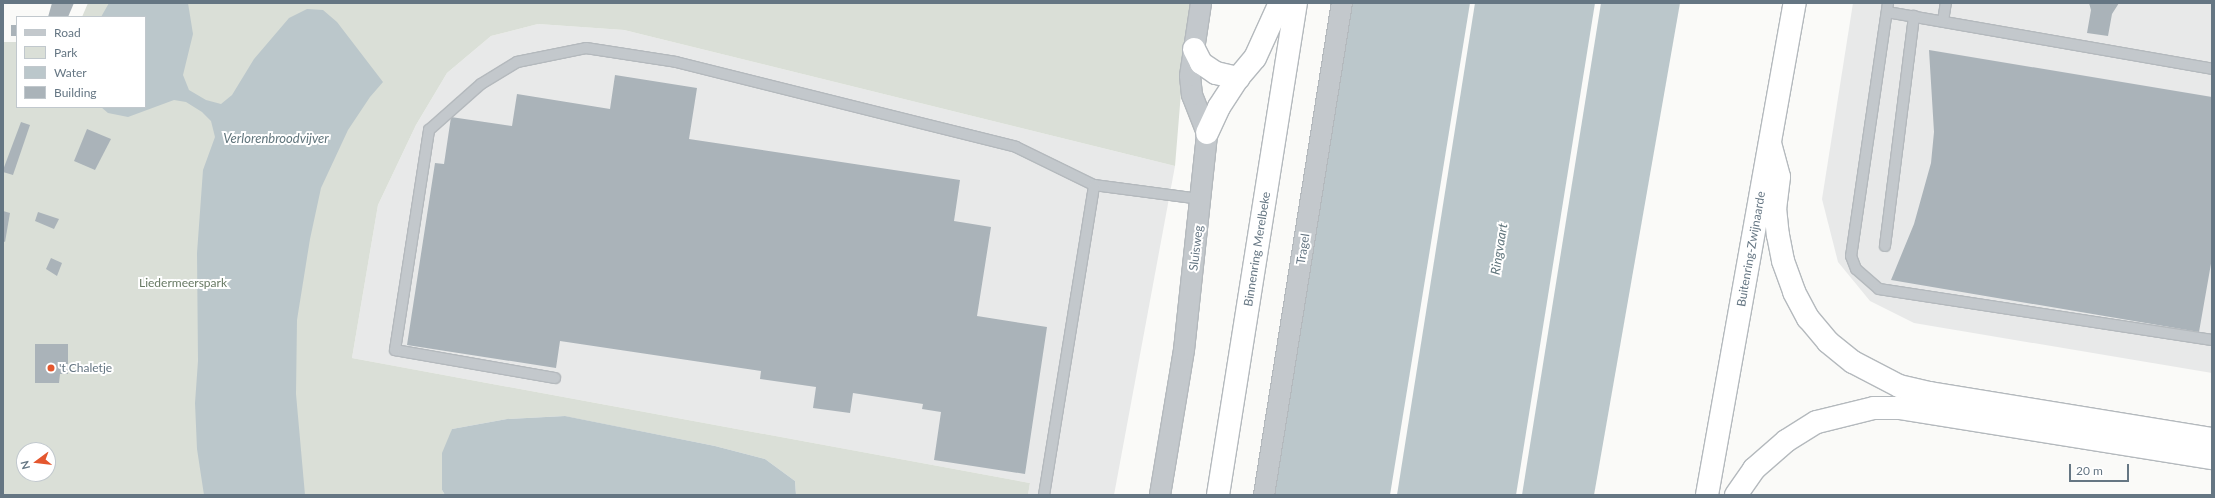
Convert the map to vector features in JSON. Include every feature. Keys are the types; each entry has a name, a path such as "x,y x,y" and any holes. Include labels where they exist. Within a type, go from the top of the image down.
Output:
{"highway":[{"path":"1207,133 1210,123 1238,78 1256,58 1280,3"},
{"name":"Binnenring Merelbeke","path":"1218,495 1296,3"},
{"name":"Buitenring-Zwijnaarde","path":"1707,495 1795,3"},
{"path":"1194,49 1201,63 1211,70 1238,78"},
{"path":"1770,143 1779,177 1775,208 1778,234 1783,261 1792,286 1808,318 1828,342 1853,362 1899,386 1930,393 2212,439"},
{"path":"1736,495 1754,469 1786,441 1817,422 1874,408 1899,408 2212,458"}],"street":[{"name":"Sluisweg","path":"1160,495 1184,350 1207,133 1192,95 1190,76 1200,3"},
{"name":"Tragel","path":"1264,495 1342,3"}],"lane":[{"path":"1943,21 1946,3"},
{"path":"2212,69 1914,16 1888,8 1851,256 1856,269 1879,289 2212,340"},
{"path":"1885,246 1914,16"},
{"path":"555,378 395,350 428,130 481,84 517,62 586,48 676,62 1016,147 1094,185 1201,199"},
{"path":"1044,495 1094,185"}],"shaded area":[{"path":"1853,3 2212,3 2212,373 1914,323 1870,301 1838,262 1822,199"},
{"path":"538,24 624,30 1175,166 1114,495 1028,495 1030,483 352,358 378,205 416,125 447,73 491,36"}],"green space":[{"name":"Liedermeerspark","path":"88,3 1193,3 1184,56 1175,166 624,30 538,24 491,36 447,73 416,125 378,205 352,358 1030,483 1028,495 796,495 795,481 765,459 715,446 564,416 507,419 452,429 442,490 445,495 3,495 3,42 16,42 16,108 146,108 146,16 82,16"}],"water":[{"name":"Verlorenbroodvijver","path":"109,3 188,3 193,34 183,75 189,90 206,100 221,104 232,95 254,59 289,18 307,9 323,10 337,22 383,82 370,97 348,130 321,188 310,239 297,320 296,394 305,495 204,495 197,449 195,403 198,361 197,253 203,170 215,137 211,121 202,112 186,102 174,100 128,117 108,113 102,108 146,108 146,16 102,16"},
{"path":"1350,3 1470,3 1390,495 1271,495"},
{"name":"Ringvaart","path":"1475,3 1595,3 1516,495 1397,495"},
{"path":"1601,3 1680,3 1594,495 1522,495"},
{"path":"565,416 715,446 765,459 795,481 796,495 445,495 442,490 442,453 452,429 507,419"}],"building":[{"path":"52,3 74,3 68,16 48,16"},
{"path":"2089,3 2119,3 2112,14 2108,36 2087,33 2091,10"},
{"path":"11,25 16,25 16,36 11,36"},
{"path":"1929,50 2212,97 2212,258 2199,332 1891,280 1914,224 1931,163 1934,132"},
{"path":"615,75 697,88 689,139 960,180 954,221 991,227 977,316 1047,327 1025,474 934,460 941,412 922,409 923,404 853,393 850,413 813,408 816,387 760,379 761,371 560,341 556,368 407,345 435,163 444,164 451,117 512,126 517,94 610,109"},
{"path":"21,122 30,125 13,175 3,172 3,170"},
{"path":"87,129 111,139 95,170 74,161"},
{"path":"3,211 10,213 5,242 3,241"},
{"path":"38,212 59,219 54,229 35,221"},
{"path":"51,258 62,263 57,276 46,269"},
{"name":"'t Chaletje","path":"35,344 68,344 68,374 60,374 59,383 35,383"}],"place":[{"name":"'t Chaletje","path":"51,368"}]}
